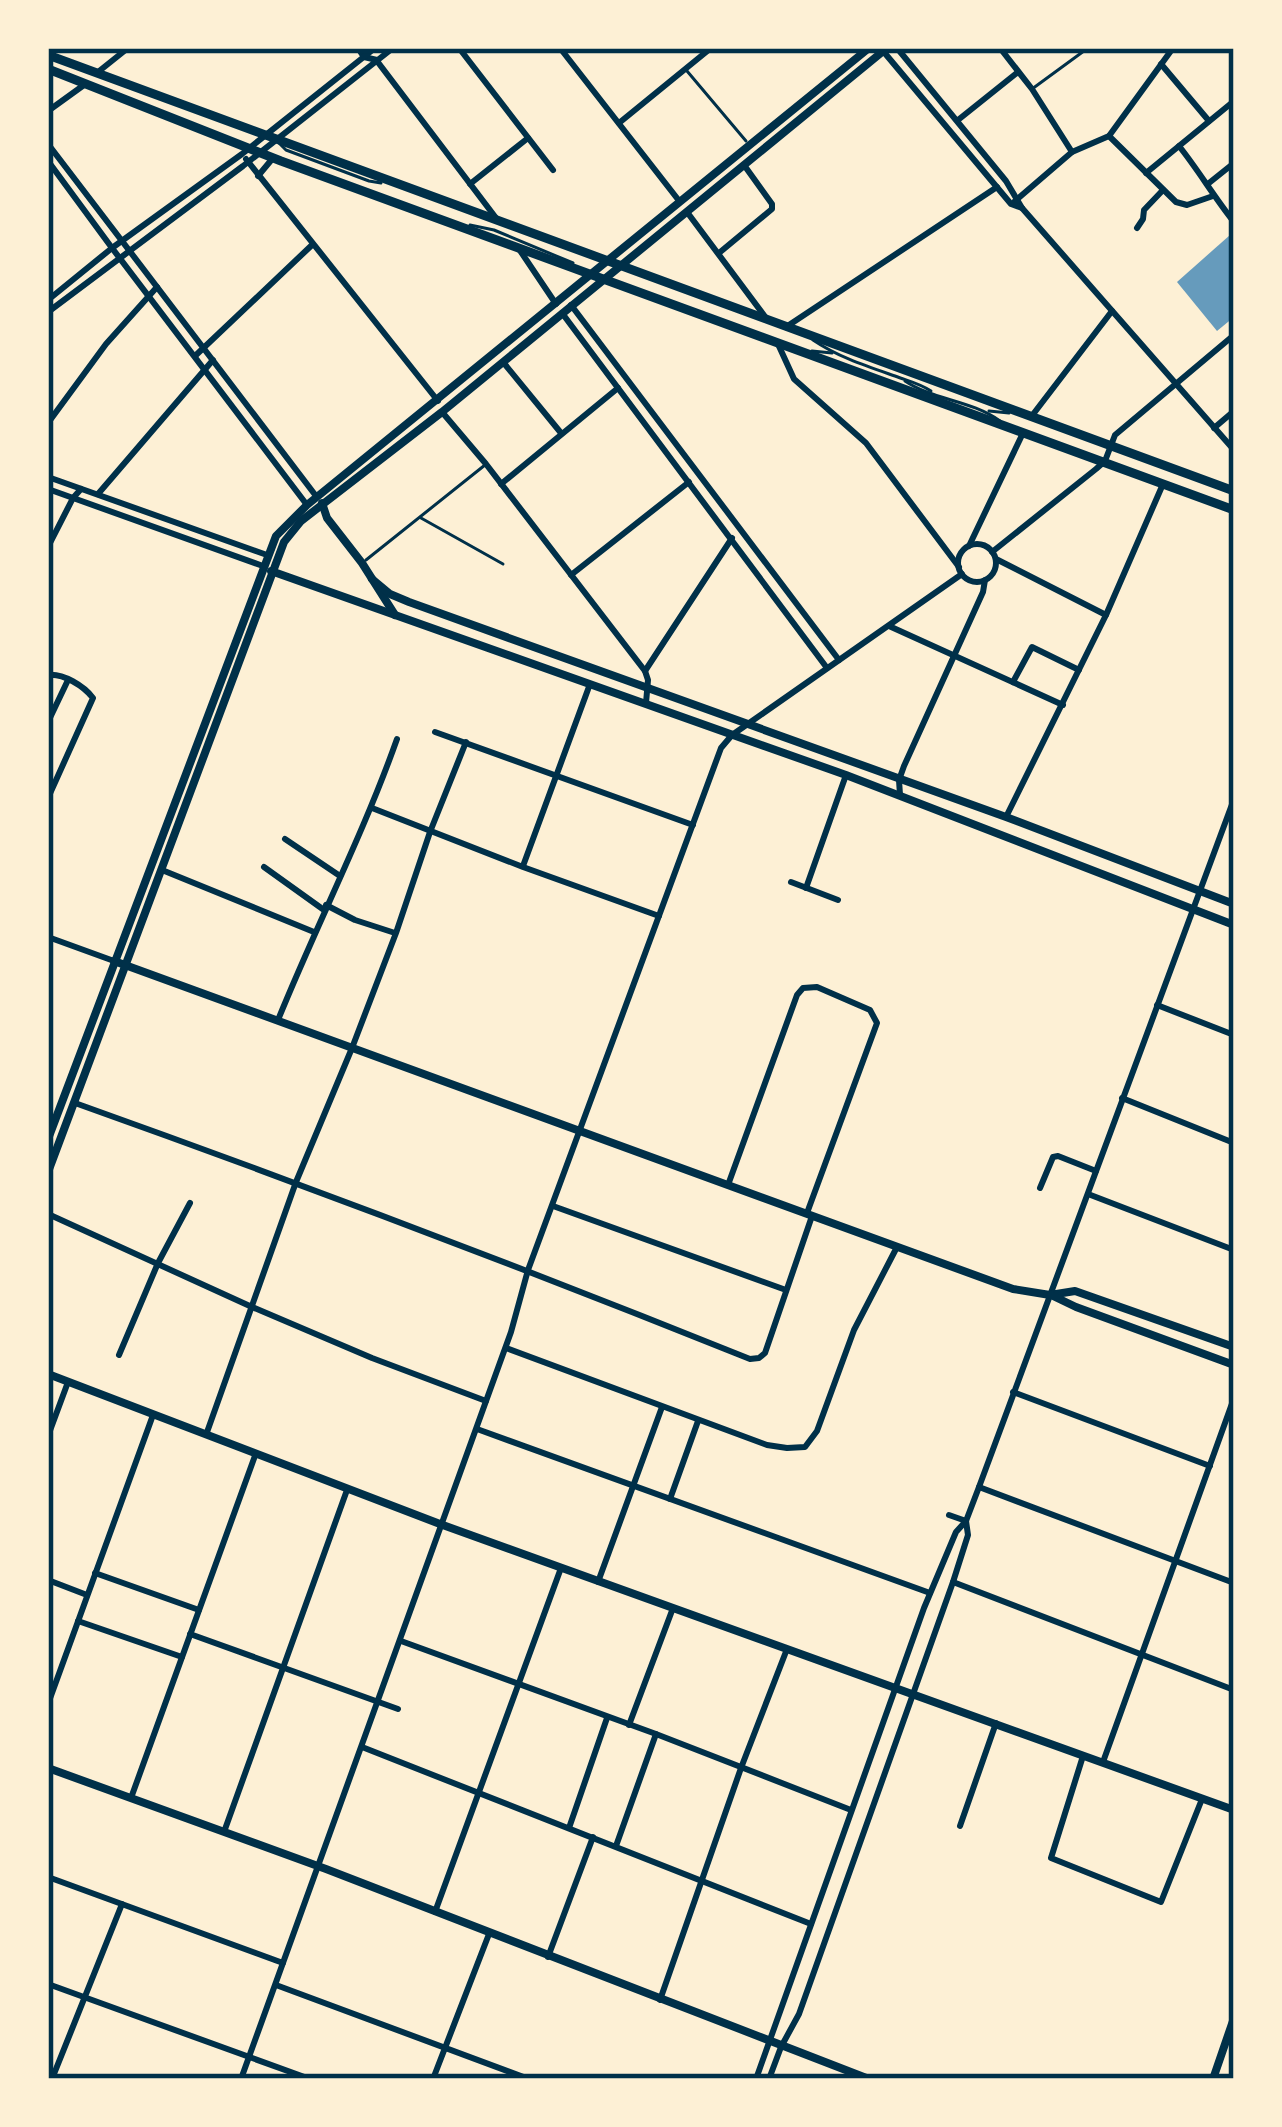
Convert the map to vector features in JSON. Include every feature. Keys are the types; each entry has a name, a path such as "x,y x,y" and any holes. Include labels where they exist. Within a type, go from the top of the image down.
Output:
{"highway":[{"path":"48,55 1234,491"},
{"path":"48,69 250,152 1234,510"}],"main road":[{"path":"320,501 442,412 680,202 869,48"},
{"path":"613,264 687,212 884,49"},
{"path":"48,1139 52,1118 282,528 438,400 559,309 571,305 597,277"},
{"path":"320,501 395,615"},
{"path":"310,509 327,518"},
{"path":"267,564 310,509"},
{"path":"267,564 395,615 846,775 1234,925"},
{"path":"372,578 398,598 1234,904"},
{"path":"48,1172 161,869 208,713"},
{"path":"114,961 352,1048 363,1058 579,1131 1012,1289 1050,1294 1075,1291 1234,1347"},
{"path":"1050,1294 1234,1365"},
{"path":"1166,1321 1173,1341"},
{"path":"48,1374 347,1490 1234,1810"},
{"path":"48,1768 318,1866 869,2079"},
{"path":"1213,2079 1234,2018"}],"street":[{"path":"358,48 376,60"},
{"path":"271,137 374,48 376,60 499,221"},
{"path":"48,312 112,248 393,48"},
{"path":"459,48 553,170"},
{"path":"560,48 680,202"},
{"path":"620,123 711,48"},
{"path":"897,48 1017,203 1234,450"},
{"path":"1000,48 1072,152"},
{"path":"1017,203 1072,152 1109,136 1173,48"},
{"path":"98,72 124,49"},
{"path":"884,49 997,187 1017,203"},
{"path":"1161,64 1209,121"},
{"path":"958,121 1018,72"},
{"path":"48,111 87,83"},
{"path":"1146,173 1234,100"},
{"path":"1109,136 1183,205 1213,196"},
{"path":"470,184 529,138"},
{"path":"48,144 320,501"},
{"path":"1179,146 1234,223"},
{"path":"48,300 120,257 248,162 250,152"},
{"path":"250,152 248,162 438,400"},
{"path":"259,176 273,158"},
{"path":"48,161 310,509"},
{"path":"1209,183 1234,163"},
{"path":"719,254 772,209 744,165"},
{"path":"786,327 997,187"},
{"path":"1137,228 1143,212 1163,190"},
{"path":"687,212 768,321"},
{"path":"195,356 312,245"},
{"path":"519,249 827,668"},
{"path":"48,423 106,344 157,287"},
{"path":"571,305 839,660"},
{"path":"1026,415 1112,311"},
{"path":"994,555 1105,461 1115,435 1234,335"},
{"path":"784,346 794,379 866,443 960,571 970,581 985,580"},
{"path":"89,503 213,360"},
{"path":"502,362 561,434"},
{"path":"501,484 618,388"},
{"path":"229,401 238,393"},
{"path":"1214,428 1234,411"},
{"path":"442,412 645,671 646,703"},
{"path":"655,437 665,429"},
{"path":"241,2079 506,1348 579,1131 722,748 732,735 960,571 961,555 970,546 1018,431"},
{"path":"48,477 267,564"},
{"path":"571,575 688,482"},
{"path":"1006,817 1106,615 1163,484"},
{"path":"48,489 267,564"},
{"path":"48,547 81,489"},
{"path":"645,671 731,538"},
{"path":"970,546 982,545 1106,615"},
{"path":"899,795 898,780 985,580 995,569 994,555"},
{"path":"889,626 1063,705"},
{"path":"1013,683 1029,650 1039,649 1079,670"},
{"path":"48,799 93,701 90,693 68,680 49,675"},
{"path":"48,722 68,680"},
{"path":"523,867 590,684"},
{"path":"435,732 693,826"},
{"path":"278,1020 397,740"},
{"path":"206,1435 296,1182 352,1048 466,742"},
{"path":"806,888 846,775"},
{"path":"756,2079 924,1608 980,1487 1234,799"},
{"path":"372,808 659,916"},
{"path":"285,839 340,876"},
{"path":"264,867 325,908 396,933"},
{"path":"161,869 314,932"},
{"path":"791,883 838,901"},
{"path":"48,937 114,961"},
{"path":"75,1103 296,1182 756,1360 765,1353 877,1027 870,1010 810,986 800,991 728,1185"},
{"path":"1157,1005 1234,1035"},
{"path":"1122,1098 1234,1144"},
{"path":"1040,1188 1053,1157 1096,1171"},
{"path":"1088,1194 1234,1250"},
{"path":"119,1355 158,1263 190,1203"},
{"path":"553,1206 786,1290"},
{"path":"48,1214 252,1307 486,1401"},
{"path":"506,1348 698,1421 777,1447 797,1448 808,1444 817,1431 854,1330 897,1246"},
{"path":"48,1436 68,1382"},
{"path":"1013,1392 1210,1466"},
{"path":"1102,1762 1234,1398"},
{"path":"598,1582 662,1407"},
{"path":"48,1703 152,1414"},
{"path":"670,1499 698,1421"},
{"path":"476,1428 930,1593"},
{"path":"131,1798 256,1453"},
{"path":"980,1487 1234,1583"},
{"path":"224,1832 347,1490"},
{"path":"949,1515 966,1521"},
{"path":"769,2079 799,2014 952,1582 968,1535 966,1521"},
{"path":"435,1912 561,1568"},
{"path":"95,1573 199,1610"},
{"path":"48,1580 87,1595"},
{"path":"952,1582 1234,1690"},
{"path":"629,1725 673,1608"},
{"path":"924,1608 940,1614"},
{"path":"78,1621 182,1658"},
{"path":"190,1634 398,1709"},
{"path":"401,1641 851,1810"},
{"path":"660,2000 787,1649"},
{"path":"569,1828 608,1716"},
{"path":"960,1826 996,1723"},
{"path":"616,1846 656,1734"},
{"path":"362,1747 811,1924"},
{"path":"1083,1755 1051,1858 1161,1902 1202,1798"},
{"path":"548,1957 592,1838"},
{"path":"48,1877 283,1963"},
{"path":"52,2079 122,1904"},
{"path":"434,2079 489,1934"},
{"path":"48,1984 310,2079"},
{"path":"275,1984 529,2079"}],"lane":[{"path":"1032,89 1088,48"},
{"path":"686,70 749,145"},
{"path":"439,219 494,230 597,277"},
{"path":"801,333 834,354"},
{"path":"784,346 834,354 987,411 1018,431"},
{"path":"987,411 1026,415"},
{"path":"362,563 486,464"},
{"path":"419,518 503,564"}],"water":[{"path":"1230,235 1234,240 1234,317 1217,331 1177,282"}]}
